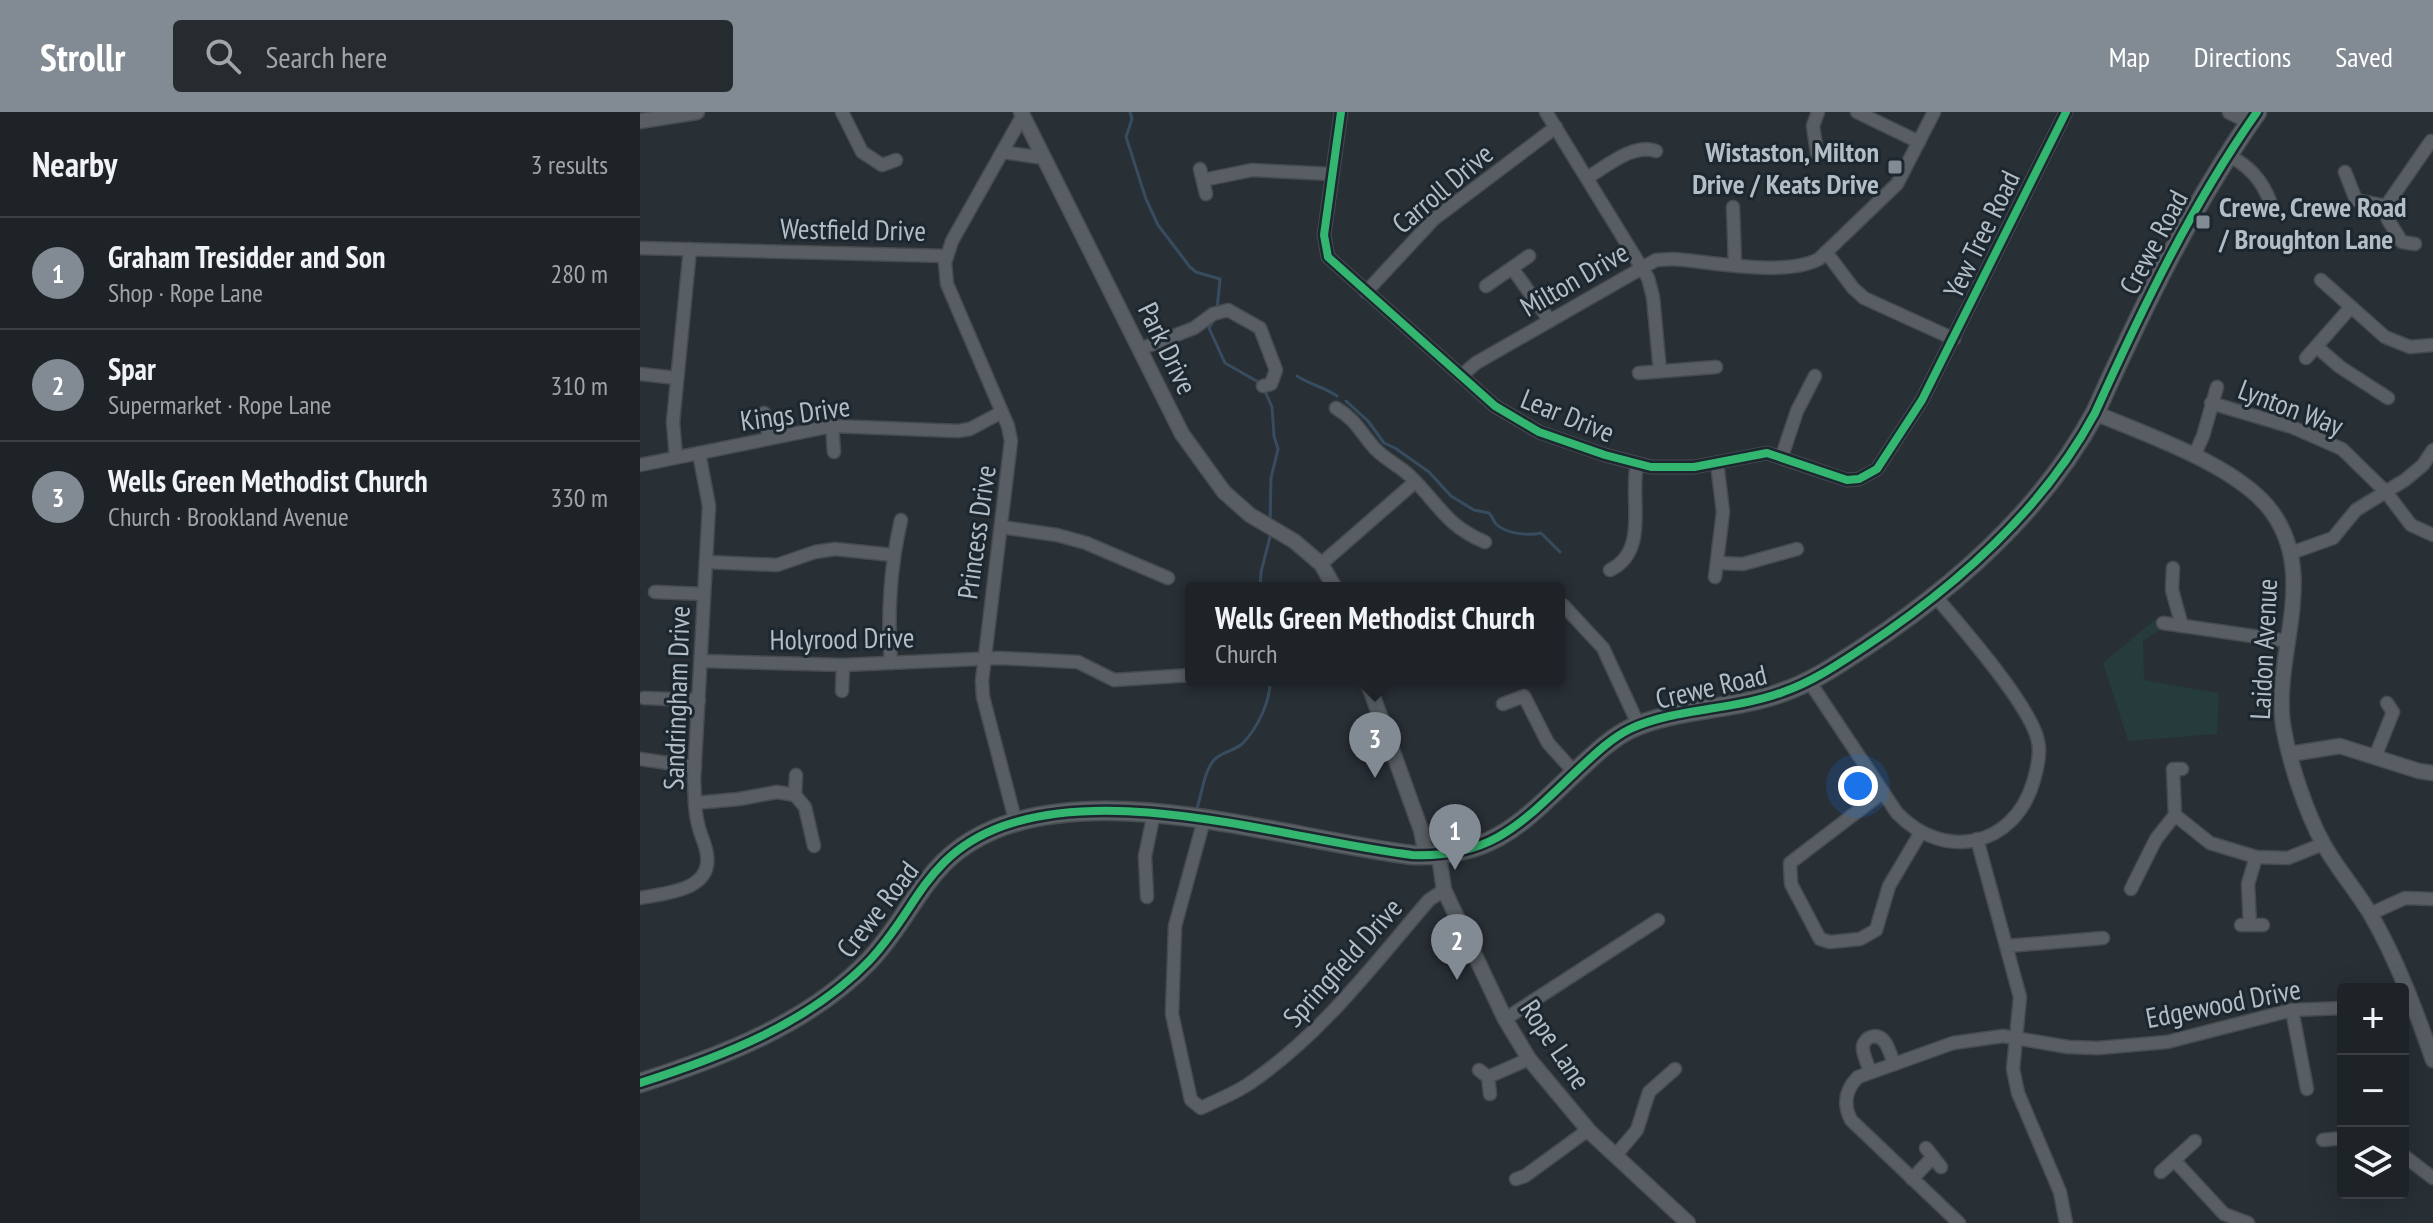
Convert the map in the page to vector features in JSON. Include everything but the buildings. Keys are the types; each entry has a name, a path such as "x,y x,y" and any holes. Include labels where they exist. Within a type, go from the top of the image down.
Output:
{"main road":[{"name":"Crewe Road","path":"640,1083 745,1044 807,1010 867,962 945,860 972,840 1016,823 1077,813 1154,813 1389,852 1432,856 1472,850 1509,832 1610,741 1639,726 1763,699 1809,681 1869,644 1935,596 2028,509 2070,456 2095,413 2174,246 2253,117"}],"street":[{"path":"640,121 697,112"},
{"path":"842,112 862,152 882,165 896,160"},
{"name":"Lear Drive","path":"1341,112 1324,235 1325,248 1331,260 1495,406 1522,424 1552,438 1637,464 1664,468 1717,463 1760,453 1782,456 1847,480 1859,479 1873,472 1936,375"},
{"path":"1546,112 1643,267 1653,297 1660,371"},
{"path":"1818,112 1813,126 1818,148"},
{"path":"1857,112 1919,142"},
{"name":"Milton Drive","path":"1461,376 1476,363 1656,260 1667,258 1792,268 1807,265 1826,252 1897,184 1934,112"},
{"name":"Yew Tree Road","path":"1936,375 2066,112"},
{"path":"2230,112 2253,117"},
{"name":"Westfield Drive","path":"640,248 946,256 1022,114"},
{"name":"Park Drive","path":"1022,114 1182,434 1213,479 1236,504 1280,532 1321,564"},
{"name":"Carroll Drive","path":"1366,292 1434,219 1556,127"},
{"path":"2395,254 2408,243 2388,220 2386,206 2428,139"},
{"path":"1587,178 1631,152 1646,148 1656,151"},
{"path":"1002,152 1044,158"},
{"path":"2228,155 2243,163 2258,177 2270,201"},
{"path":"1206,194 1202,174 1252,170 1332,174"},
{"path":"2345,172 2356,200 2386,206"},
{"path":"1733,207 1735,264"},
{"path":"676,457 673,429 690,249"},
{"path":"1826,252 1864,298 1954,339"},
{"name":"Princess Drive","path":"946,256 947,284 1002,412 1011,441 983,658 983,697 1016,823"},
{"path":"1486,286 1529,256"},
{"path":"1512,268 1550,321"},
{"path":"2321,280 2375,330 2397,344 2410,347 2433,345"},
{"path":"2306,358 2351,307"},
{"path":"1140,349 1194,328 1217,312 1228,310 1260,328 1276,370 1271,384 1263,386"},
{"path":"2317,347 2340,367 2388,398"},
{"path":"1639,373 1710,368 1704,382"},
{"path":"640,374 677,378"},
{"path":"1782,456 1815,376"},
{"path":"2194,456 2217,387"},
{"name":"Lynton Way","path":"2211,403 2292,427 2342,449 2386,492 2411,525 2433,535"},
{"path":"1336,408 1357,423 1378,451 1415,482 1446,519 1485,542"},
{"name":"Kings Drive","path":"640,465 832,426 958,431 970,429 1002,412"},
{"path":"764,413 769,438"},
{"name":"Laidon Avenue","path":"2095,413 2194,456 2236,479 2256,494 2279,522 2291,553 2294,585 2282,691 2283,724 2290,754 2323,844 2370,914 2390,951 2401,983"},
{"path":"832,426 834,452"},
{"path":"2291,553 2327,542 2356,510 2423,465 2433,450"},
{"name":"Sandringham Drive","path":"640,898 688,887 706,872 707,855 695,803 708,496 699,453"},
{"path":"1715,577 1723,512 1717,463"},
{"path":"1616,570 1626,558 1637,521 1634,482 1637,464"},
{"path":"1332,582 1321,564 1415,482"},
{"path":"891,663 888,602 893,555 901,520"},
{"path":"1001,527 1057,535 1086,543 1169,579"},
{"path":"706,562 777,565 815,552 835,549 893,555"},
{"path":"1718,563 1743,564 1793,550 1795,566"},
{"path":"2173,568 2172,590 2182,626"},
{"path":"653,592 704,594"},
{"path":"1809,681 1902,818 1921,832 1946,840 1977,839 1998,832 2018,815 2035,778 2039,743 2020,705 1935,596"},
{"path":"1565,607 1603,648 1639,726"},
{"path":"2163,623 2287,641"},
{"name":"Holyrood Drive","path":"701,661 843,665 983,658 1078,662 1114,680 1185,679"},
{"path":"842,691 843,665"},
{"name":"Rope Lane","path":"1369,686 1444,890 1505,1019 1529,1059 1588,1130 1688,1223"},
{"path":"1503,704 1524,696 1548,743 1575,773"},
{"path":"642,697 699,700"},
{"path":"2375,757 2395,709"},
{"path":"2290,754 2340,746 2433,773"},
{"path":"640,759 695,767"},
{"path":"2131,889 2156,839 2175,815 2172,769"},
{"path":"795,795 796,775"},
{"path":"695,803 777,792 795,795 805,807 814,846"},
{"path":"1883,792 1790,863 1791,884 1817,936 1830,942 1860,939 1876,930 1889,886 1921,832"},
{"path":"1147,897 1145,856 1154,813"},
{"path":"2175,815 2210,843 2256,857 2288,858 2323,844"},
{"name":"Springfield Drive","path":"1204,820 1175,926 1172,1014 1191,1100 1201,1108 1248,1085 1300,1045 1334,1012 1429,900 1444,890"},
{"path":"1977,839 2020,997 2013,1069 2018,1093 2060,1192 2063,1222"},
{"path":"2251,925 2248,884 2256,857"},
{"path":"2370,914 2405,898 2433,899"},
{"path":"1505,1019 1658,920"},
{"path":"2007,946 2103,938"},
{"name":"Laidon Avenue","path":"2409,1002 2430,1041 2433,1060"},
{"name":"Edgewood Drive","path":"1870,1072 1953,1043 2017,1037 2068,1047 2098,1048 2167,1042 2292,1010 2337,1008"},
{"path":"2292,1010 2307,1089"},
{"path":"1894,1064 1880,1037 1872,1036 1866,1040 1863,1047 1870,1072 1858,1077 1850,1087 1846,1099 1848,1116 1959,1223"},
{"path":"1490,1094 1484,1073 1529,1059"},
{"path":"1615,1156 1637,1130 1649,1092 1675,1069"},
{"path":"1516,1179 1525,1176 1588,1130"},
{"path":"2323,1140 2337,1139"},
{"path":"2161,1172 2195,1141"},
{"path":"1912,1179 1933,1157"},
{"path":"2174,1160 2224,1214 2248,1223"},
{"path":"2409,1160 2433,1178"}],"green space":[{"path":"2157,618 2164,627 2143,641 2144,680 2219,693 2217,734 2128,741 2103,663"}],"waterway":[{"path":"1130,112 1132,119 1126,137 1146,199 1158,225 1190,267 1196,272 1220,279 1217,310"},
{"path":"1214,320 1209,328 1225,363 1260,383"},
{"path":"1297,376 1337,396"},
{"path":"1264,389 1272,407 1278,449 1271,478 1270,522"},
{"path":"1346,401 1368,421 1384,443 1429,472 1451,496 1474,510 1489,513 1496,524 1506,530 1524,534 1541,533 1560,552"},
{"path":"1260,582 1271,533"},
{"path":"1197,808 1211,765 1217,757 1248,738 1266,706 1269,686"}],"cycle path":[{"path":"1341,112 1324,235 1328,257 1495,406 1539,432 1651,467 1694,467 1767,453 1847,480 1859,479 1877,469 1922,400 2066,112"},
{"path":"640,1083 732,1050 819,1003 869,961 939,867 977,838 1003,826 1049,815 1100,811 1152,813 1206,819 1412,855 1466,850 1507,832 1599,751 1630,729 1666,717 1765,698 1834,667 1897,625 1963,573 2023,514 2050,482 2095,413 2189,221 2257,112"}],"place":[{"name":"Wistaston, Milton Drive / Keats Drive","path":"1895,167"},
{"name":"Crewe, Crewe Road / Broughton Lane","path":"2203,222"},
{"name":"Wells Green Methodist Church","path":"1375,778"},
{"name":"Graham Tresidder and Son","path":"1455,870"},
{"name":"Spar","path":"1457,980"}]}
